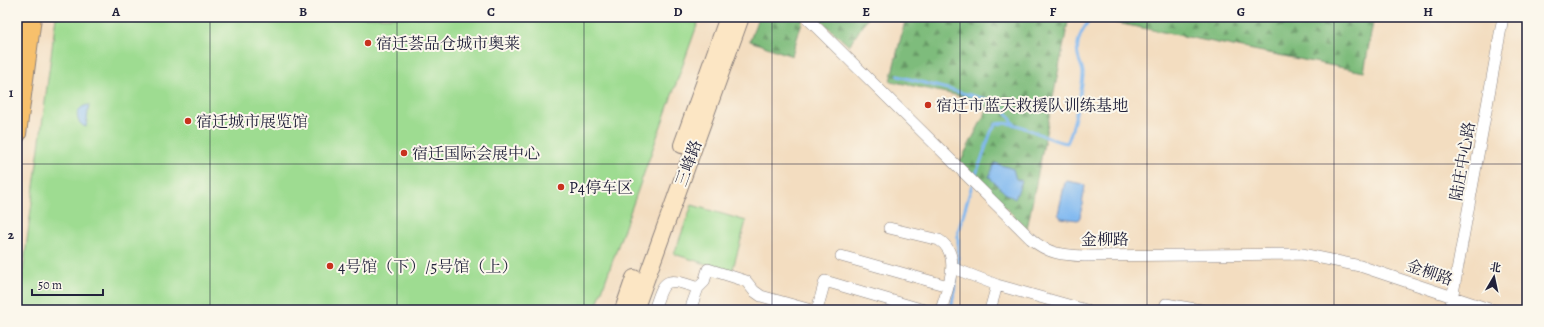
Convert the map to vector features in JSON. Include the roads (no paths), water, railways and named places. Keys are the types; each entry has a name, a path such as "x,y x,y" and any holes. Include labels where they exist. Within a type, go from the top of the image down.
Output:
{"main road":[{"path":"17,134 32,17"},
{"name":"三峰路","path":"630,305 728,17"},
{"name":"三峰路","path":"630,305 741,17"}],"street":[{"name":"金柳路","path":"806,17 1040,248 1078,256 1302,254 1360,266 1492,310"},
{"name":"陆庄中心路","path":"1450,310 1503,17"},
{"path":"889,228 939,240 945,243 953,268 941,310"},
{"path":"841,256 948,286"},
{"path":"953,268 997,285 1086,310"},
{"path":"690,310 698,288 704,282 708,269 746,281 757,294 779,306 811,310"},
{"path":"630,305 655,306 662,288 670,281 675,280 698,288"},
{"path":"817,310 825,281 924,310"},
{"path":"990,310 997,285"},
{"path":"1164,310 1166,304 1201,310"}],"water":[{"path":"89,105 86,127 79,122 77,114 81,108"},
{"path":"995,163 1013,169 1016,179 1022,181 1015,199 1005,193 989,177"},
{"path":"1067,181 1083,184 1085,186 1080,217 1078,220 1061,218 1058,214 1065,182"}],"waterway":[{"path":"974,180 991,132 996,124 1005,123 1023,127 1049,138 1067,143 1083,80 1083,71 1077,50 1083,30 1092,17"},
{"path":"898,76 989,100 1004,109 1014,124"},
{"path":"958,266 958,232 972,185"},
{"path":"951,310 956,279"}],"place":[{"name":"宿迁荟品仓城市奥莱","path":"368,43"},
{"name":"宿迁市蓝天救援队训练基地","path":"928,105"},
{"name":"宿迁城市展览馆","path":"188,121"},
{"name":"宿迁国际会展中心","path":"404,153"},
{"name":"P4停车区","path":"561,187"},
{"name":"4号馆（下）/5号馆（上）","path":"330,266"}]}
